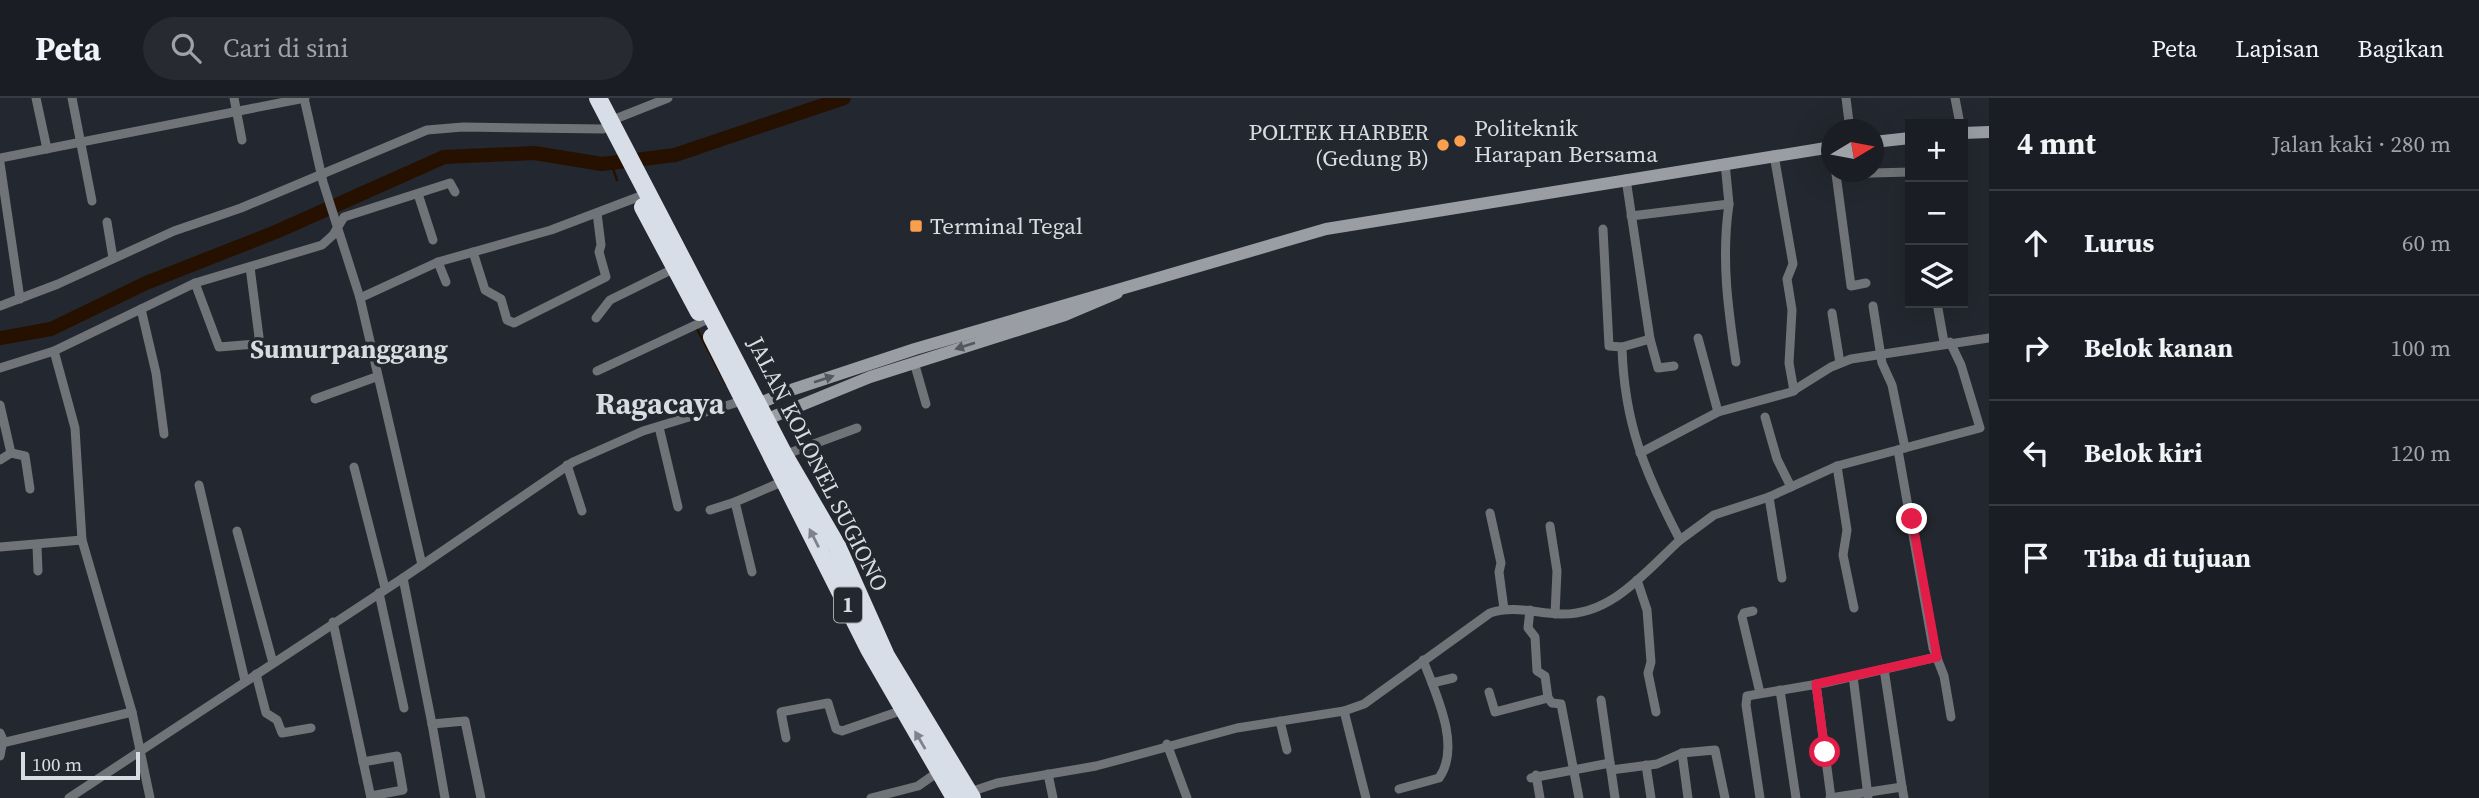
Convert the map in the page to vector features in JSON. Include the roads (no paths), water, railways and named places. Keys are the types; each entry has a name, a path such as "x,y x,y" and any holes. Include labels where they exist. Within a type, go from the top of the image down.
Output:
{"highway":[{"name":"1","path":"588,98 606,125 639,189"},
{"name":"1","path":"598,98 606,125"},
{"name":"JALAN KOLONEL SUGIONO","path":"639,189 669,271 697,325 784,455 837,547 886,656 961,797"},
{"name":"JALAN KOLONEL SUGIONO","path":"639,189 750,407"},
{"name":"1","path":"750,407 779,482 938,772 961,797"}],"main road":[{"path":"1968,133 1989,132"},
{"path":"1884,141 1905,139"},
{"path":"750,407 914,362 1065,315 1121,290 1357,222 1626,179 1726,169 1774,155 1821,148"},
{"path":"853,377 1104,291 1121,290"}],"street":[{"path":"36,98 47,149"},
{"path":"72,98 92,201"},
{"path":"234,98 242,140"},
{"path":"20,299 0,160 304,98 322,179 360,298 376,377 422,565"},
{"path":"0,306 185,227 322,179 432,128 606,125 668,98"},
{"path":"1846,98 1849,119"},
{"path":"1955,98 1959,119"},
{"path":"1774,155 1793,264 1787,279 1792,310 1789,363 1794,391"},
{"path":"1726,169 1729,204 1725,246 1726,294 1736,362"},
{"path":"1884,172 1905,172"},
{"path":"1626,179 1650,339 1657,368 1674,366"},
{"path":"1837,182 1851,286 1866,284"},
{"path":"0,368 54,351 195,282 322,245 338,227 342,218 450,183 455,192"},
{"path":"360,298 438,262 551,230 597,213 639,189"},
{"path":"418,194 433,240"},
{"path":"1631,216 1729,204"},
{"path":"473,252 485,290 501,299 507,320 514,323 607,277 599,252 601,245 597,213"},
{"path":"107,222 113,258"},
{"path":"1603,229 1609,344 1611,347 1622,347 1650,339"},
{"path":"438,262 446,282"},
{"path":"195,282 219,347 256,344 259,337 250,267"},
{"path":"596,318 610,300 669,271"},
{"path":"1873,306 1881,354 1892,385 1937,657 1944,676 1951,717"},
{"path":"961,797 997,783 1096,765 1167,744 1344,711 1381,695 1469,625 1490,613 1504,609 1575,614 1597,609 1637,580 1680,540 1714,515 1769,497 1837,466 1984,427 1961,365 1947,342 1938,308"},
{"path":"141,309 156,373 164,434"},
{"path":"1832,313 1840,363"},
{"path":"597,371 697,325"},
{"path":"1698,338 1718,412"},
{"path":"1640,453 1718,412 1794,391 1840,363 1947,342 1989,338"},
{"path":"1622,347 1626,408 1640,453 1680,540"},
{"path":"54,351 75,428 82,540 132,712 150,798"},
{"path":"914,362 926,404"},
{"path":"315,400 376,377"},
{"path":"0,405 11,453"},
{"path":"69,798 333,622 404,578 567,465 659,427 750,407"},
{"path":"1765,417 1777,459 1791,487"},
{"path":"659,427 678,507"},
{"path":"784,455 857,428"},
{"path":"0,460 11,453 25,456 30,489"},
{"path":"567,465 582,511"},
{"path":"1837,466 1847,530 1843,555 1854,608"},
{"path":"354,467 382,591 404,708"},
{"path":"709,510 735,502 779,482"},
{"path":"199,485 245,681"},
{"path":"1769,497 1782,578"},
{"path":"735,502 752,572"},
{"path":"1490,513 1501,564 1499,572 1504,609"},
{"path":"1550,526 1558,571 1555,614"},
{"path":"237,531 272,663"},
{"path":"0,547 37,546 82,540"},
{"path":"37,546 38,571"},
{"path":"404,578 445,798"},
{"path":"1637,580 1647,610 1651,662 1648,673 1656,712"},
{"path":"1530,610 1528,628 1535,637 1537,671 1545,676 1548,698 1552,703 1561,704 1579,798"},
{"path":"1753,611 1744,613 1742,617 1760,693"},
{"path":"333,622 363,762 371,797 403,790 397,756 363,762"},
{"path":"1759,798 1745,698 1937,657"},
{"path":"1399,789 1439,778 1445,766 1447,739 1423,660"},
{"path":"1884,669 1904,798"},
{"path":"256,674 266,713 277,720 282,733 311,729"},
{"path":"1853,676 1867,795"},
{"path":"1432,683 1453,678"},
{"path":"1816,684 1831,798 1867,795 1902,787"},
{"path":"1780,690 1796,798"},
{"path":"1489,692 1495,712 1548,698"},
{"path":"1601,699 1615,798"},
{"path":"786,738 781,712 828,703 836,729 842,731 903,710"},
{"path":"1344,711 1366,798"},
{"path":"0,756 1,738 132,712"},
{"path":"432,724 465,720 481,798"},
{"path":"1280,721 1287,750"},
{"path":"1167,744 1187,798"},
{"path":"1540,798 1533,777 1575,768 1661,763 1682,753 1717,751 1724,798"},
{"path":"1682,753 1688,798"},
{"path":"1646,765 1651,798"},
{"path":"871,798 918,786 938,772"},
{"path":"1048,774 1053,798"}],"waterway":[{"path":"0,338 51,329 146,283 278,231 444,157 534,153 602,164 675,155 844,98"},
{"path":"611,163 617,180"},
{"path":"696,327 726,384"}],"place":[{"name":"Politeknik Harapan Bersama","path":"1460,141"},
{"name":"POLTEK HARBER (Gedung B)","path":"1443,145"},
{"name":"Terminal Tegal","path":"916,226"}],"district":[{"name":"Sumurpanggang","path":"349,349"},
{"name":"Ragacaya","path":"660,404"}]}
